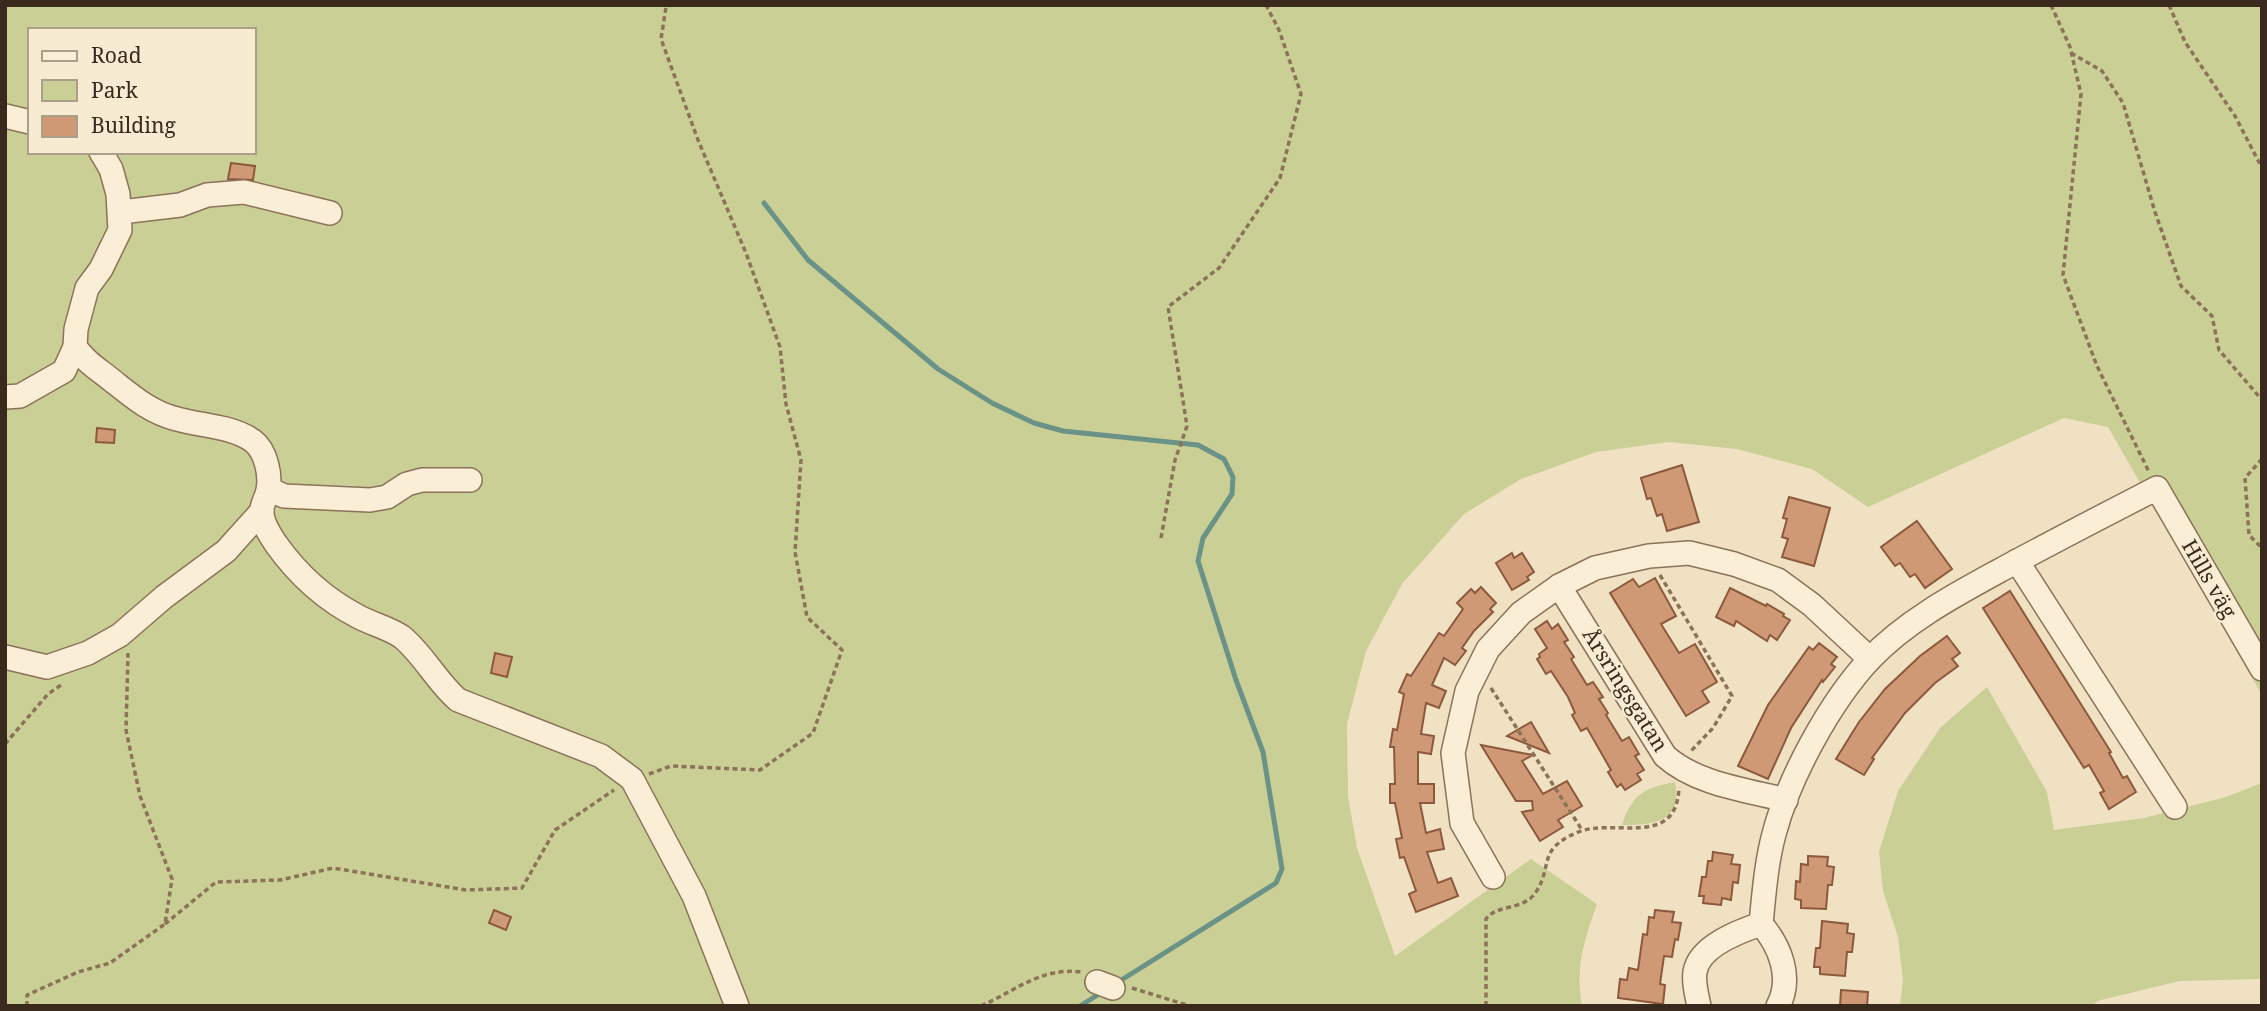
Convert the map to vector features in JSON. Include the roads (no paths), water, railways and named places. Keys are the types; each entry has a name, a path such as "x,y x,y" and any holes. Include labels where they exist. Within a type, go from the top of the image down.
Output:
{"street":[{"path":"5,116 28,121"},
{"path":"5,397 20,396 64,371 75,347 76,329 87,288 117,240 121,212 111,169 102,154"},
{"path":"121,212 180,205 207,195 244,192 330,213"},
{"path":"75,347 89,365 133,398 161,414 242,434 255,442 268,468 265,500 267,530 304,580 334,603 400,636 413,648 443,688 458,700 601,756 632,779 694,896 737,1006"},
{"path":"5,657 47,667 88,653 120,635 164,597 226,551 265,500 284,496 370,500 387,497 407,484 422,480 470,480"},
{"name":"Hills väg","path":"2017,561 2157,488 2262,669"},
{"path":"1493,877 1462,822 1453,753 1467,691 1488,649 1521,613 1559,586 1595,568 1649,556 1689,553 1734,564 1778,580 1811,605 1870,659"},
{"path":"1778,1006 1784,996 1785,979 1781,959 1774,939 1761,924 1766,873 1774,834 1786,800 1823,722 1870,659 1912,623 2017,561 2175,807"},
{"name":"Årsringsgatan","path":"1559,586 1665,756 1676,766 1695,775 1786,800"},
{"path":"1699,1006 1695,972 1700,960 1723,940 1761,924"}],"waterway":[{"path":"764,203 808,260 938,369 992,403 1034,423 1063,431 1198,445 1224,459 1233,477 1232,494 1203,538 1198,561 1236,680 1263,752 1282,869 1276,883 1115,984"},
{"path":"1080,1006 1104,991"}]}
